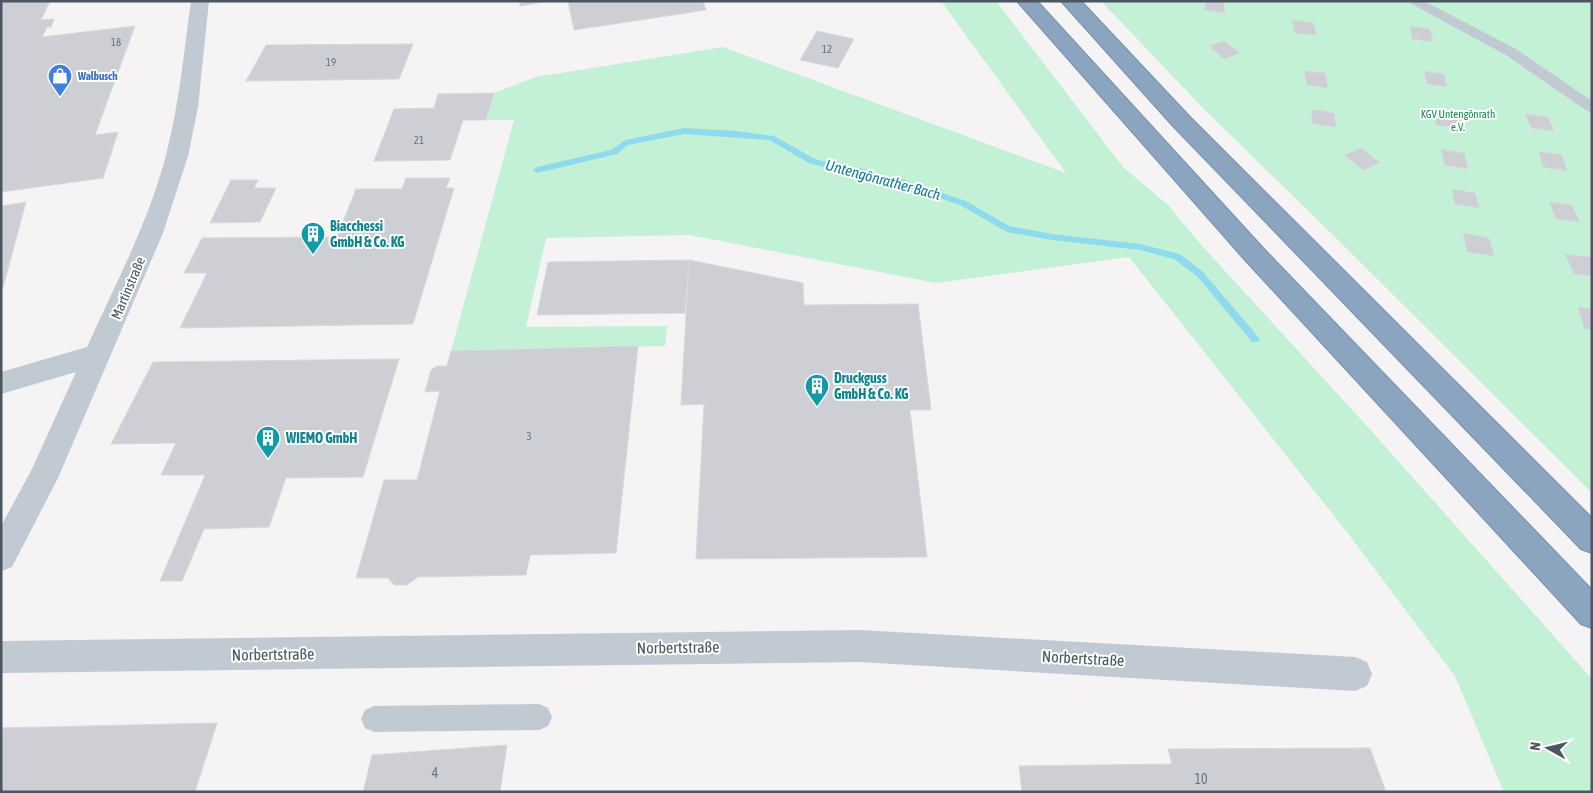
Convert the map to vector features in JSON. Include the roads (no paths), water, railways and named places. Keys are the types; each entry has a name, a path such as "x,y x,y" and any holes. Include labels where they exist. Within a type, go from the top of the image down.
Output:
{"highway":[{"path":"1026,1 1248,247 1592,613"},
{"path":"1070,1 1181,121 1592,539"}],"street":[{"name":"Martinstraße","path":"1,557 43,478 151,233 170,180 187,107 200,1"},
{"path":"1,382 98,355"},
{"name":"Norbertstraße","path":"1,656 162,656 546,648 859,646 1354,674"}],"lane":[{"path":"1413,1 1511,52 1592,108"},
{"path":"374,719 539,717"}],"waterway":[{"name":"Untengönrather Bach","path":"537,170 614,152 625,143 684,131 771,138 812,161 834,167 862,171 875,179 902,182 963,203 1007,229 1052,237 1140,247 1177,256 1200,274 1255,339"}],"place":[{"name":"Walbusch","path":"60,97"},
{"name":"Biacchessi GmbH & Co. KG","path":"313,255"},
{"name":"Druckguss GmbH & Co. KG","path":"817,407"},
{"name":"WIEMO GmbH","path":"268,459"}],"park label":[{"name":"KGV Untengönrath e.V.","path":"1458,120"}]}
